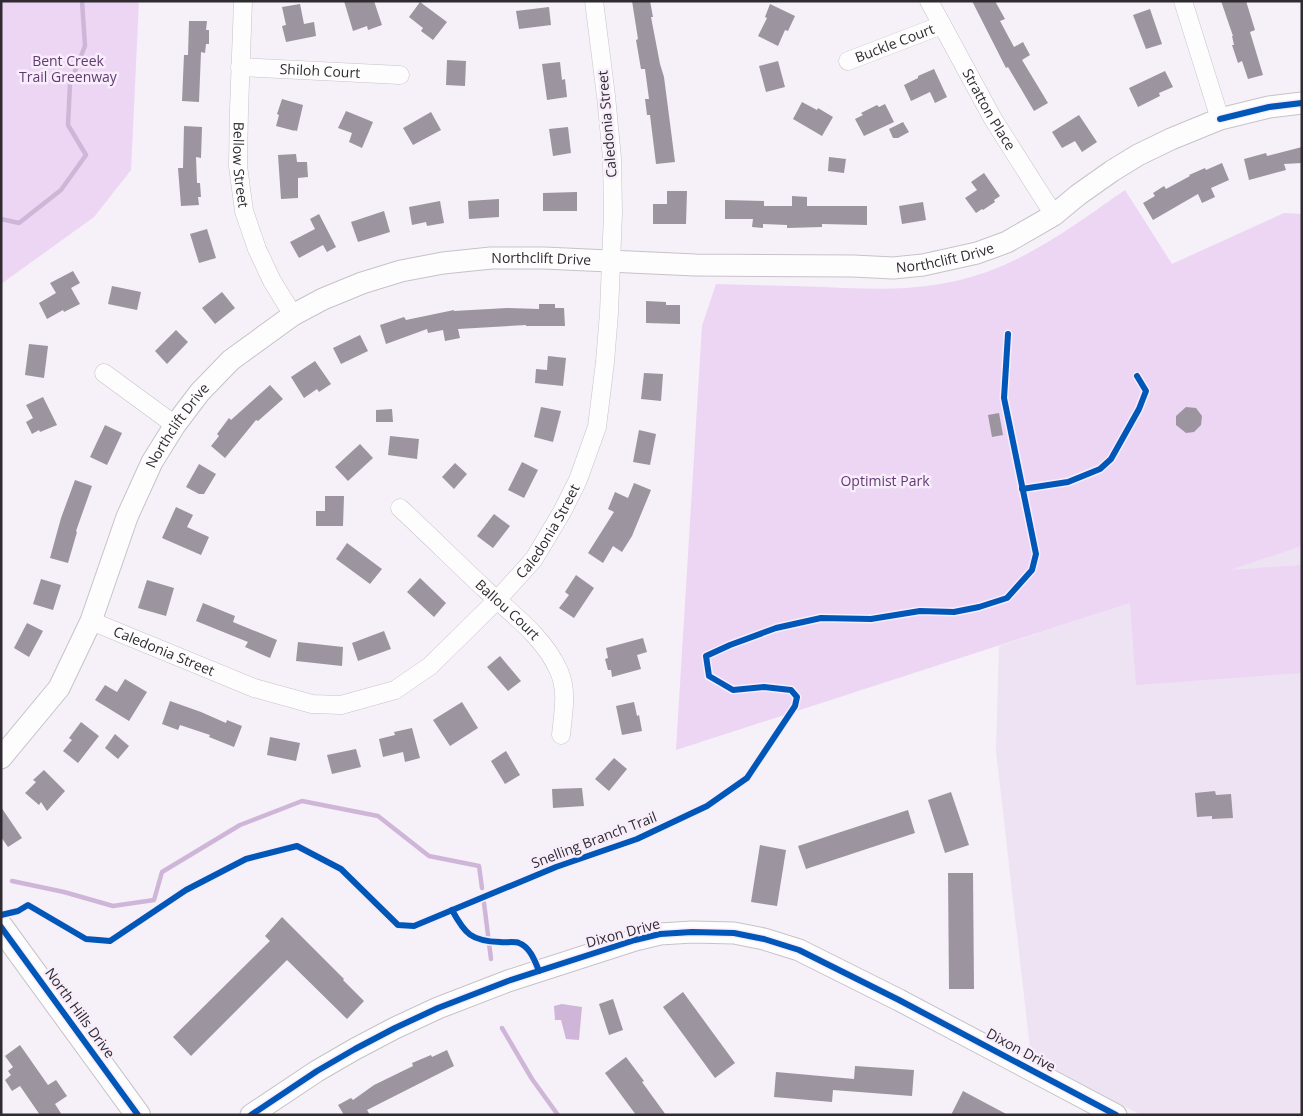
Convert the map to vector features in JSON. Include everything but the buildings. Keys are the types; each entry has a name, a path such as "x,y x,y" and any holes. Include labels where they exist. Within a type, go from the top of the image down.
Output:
{"main road":[{"name":"North Hills Drive","path":"1,927 138,1115"}],"street":[{"name":"Bellow Street","path":"243,1 238,166 244,211 257,249 276,288 293,315"},
{"name":"Caledonia Street","path":"91,621 254,688 312,704 341,705 395,690 430,666 497,600 534,559 562,512 578,480 597,427 605,362 614,213 612,158 594,1"},
{"name":"Stratton Place","path":"929,1 993,119 1054,214"},
{"path":"1184,1 1220,118"},
{"name":"Buckle Court","path":"848,61 942,25"},
{"name":"Shiloh Court","path":"240,67 400,75"},
{"name":"Northclift Drive","path":"1,758 59,688 91,621 127,517 152,462 175,425 200,392 232,360 293,315 323,299 362,283 401,271 443,263 491,258 544,258 695,265 893,268 923,265 977,253 1007,242 1054,214 1138,155 1220,118 1269,107 1302,103"},
{"path":"104,373 175,425"},
{"name":"Ballou Court","path":"400,508 522,622 545,646 559,672 565,694 561,735"},
{"name":"Dixon Drive","path":"251,1115 317,1071 355,1049 438,1008 508,981 619,944 660,934 692,932 734,933 799,950 899,1000 1116,1115"}],"shaded area":[{"path":"1302,546 1302,1115 1141,1115 1031,1057 996,751 999,646"},
{"path":"562,1004 582,1007 579,1040 566,1039 561,1020 555,1020 554,1006"}],"green space":[{"name":"Bent Creek Trail Greenway","path":"1,1 139,1 131,170 94,217 1,284"},
{"name":"Optimist Park","path":"1125,190 1172,264 1284,213 1302,214 1302,546 1230,570 1302,565 1302,673 1136,685 1130,603 676,750 702,326 716,284 892,289 957,281 1002,266 1034,250"}],"waterway":[{"path":"1,219 19,223 61,190 86,155 68,125 70,84 85,46 82,1"},
{"path":"12,881 64,892 113,906 154,900 162,872 240,825 302,801 378,816 429,856 479,866 482,888"},
{"path":"484,903 491,959"},
{"path":"502,1028 532,1079 558,1115"}],"cycle path":[{"path":"1220,119 1269,107 1302,103"},
{"name":"Snelling Branch Trail","path":"1,915 18,911 28,905 86,939 110,941 186,890 246,859 297,846 341,869 398,925 414,926 556,867 637,839 707,806 747,778 795,706 797,697 791,690 764,687 733,690 709,676 706,656 776,628 821,618 871,619 920,611 954,612 979,607 1007,598 1032,570 1036,554 1004,398 1008,334"},
{"path":"1022,489 1068,482 1100,469 1111,459 1139,409 1146,391 1137,376"},
{"path":"452,910 465,930 475,938 490,941 517,942 523,945 532,955 539,971"},
{"path":"1,927 138,1115"},
{"path":"251,1115 317,1071 355,1049 438,1008 508,981 635,940 660,934 692,932 734,933 764,939 799,950 899,1000 1116,1115"}]}
